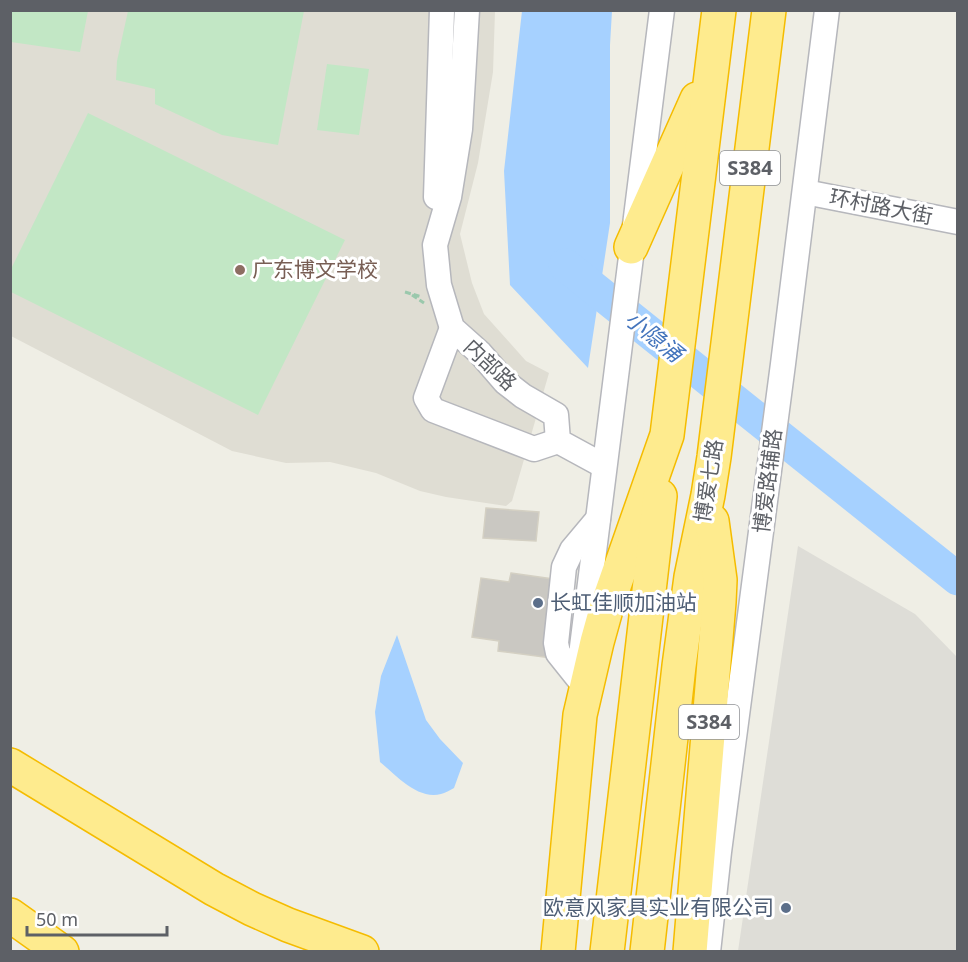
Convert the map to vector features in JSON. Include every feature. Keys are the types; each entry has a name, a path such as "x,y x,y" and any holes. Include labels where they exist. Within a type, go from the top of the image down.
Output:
{"highway":[{"name":"S384","path":"558,951 580,715 607,606 667,427 719,10"},
{"name":"博爱七路","path":"647,951 679,666 691,577 714,457 769,10"},
{"path":"632,247 712,67"},
{"path":"607,951 667,427"},
{"name":"S384","path":"696,951 720,580 708,495"},
{"path":"10,765 214,889 288,925 362,951"},
{"path":"696,951 719,852"},
{"path":"10,915 62,951"}],"street":[{"path":"580,715 578,678 662,10"},
{"name":"博爱路辅路","path":"719,852 827,10"},
{"path":"441,11 467,16"},
{"name":"内部路","path":"441,11 436,201 441,222"},
{"name":"内部路","path":"467,16 460,129 449,197 435,244 439,285 452,328 480,353 505,382 523,396 556,415 558,441"},
{"name":"环村路大街","path":"805,192 957,222"},
{"path":"452,328 426,398 433,410 534,449 558,441 604,466"}],"shaded area":[{"name":"广东博文学校","path":"10,11 495,11 493,72 478,163 460,234 472,283 484,314 526,361 549,373 512,501 506,506 446,497 420,491 376,473 330,462 286,463 232,451 11,336"},
{"path":"798,546 915,614 957,657 957,951 738,951"}],"green space":[{"path":"11,10 88,11 80,52 11,42"},
{"path":"128,11 304,11 278,145 222,135 155,104 155,89 116,80 117,61"},
{"path":"327,64 369,69 359,135 317,130"},
{"path":"88,113 345,240 258,415 11,292 11,269"}],"water":[{"path":"522,11 612,11 610,223 588,368 510,285 504,171"},
{"path":"397,635 426,720 463,763 454,788 441,794 432,795 415,790 380,762 375,712 381,676"}],"building":[{"path":"486,508 539,512 536,541 483,538"},
{"path":"511,573 560,580 551,658 498,651 499,641 472,637 481,578 509,582"}],"waterway":[{"name":"小隐涌","path":"565,265 958,579"}],"place":[{"name":"广东博文学校","path":"240,270"},
{"name":"长虹佳顺加油站","path":"538,603"},
{"name":"欧意风家具实业有限公司","path":"786,908"}]}
